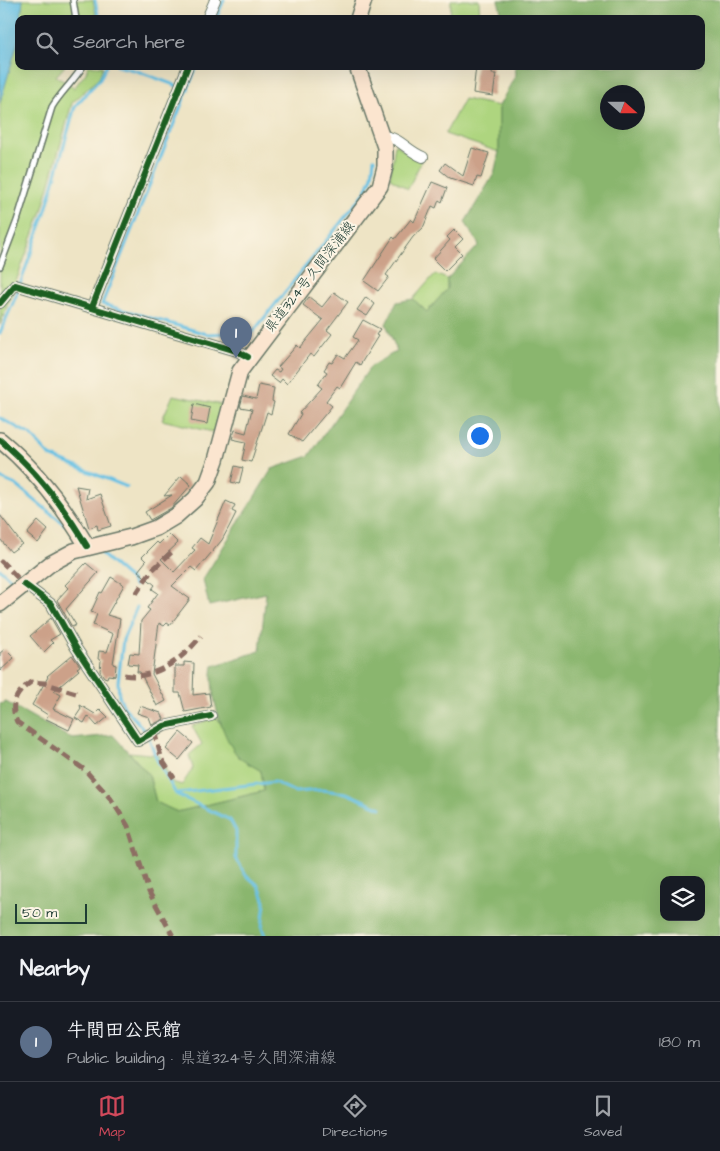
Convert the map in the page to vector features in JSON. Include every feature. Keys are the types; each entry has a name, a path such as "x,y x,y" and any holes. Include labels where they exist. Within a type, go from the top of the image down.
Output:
{"main road":[{"path":"359,15 364,0"},
{"name":"県道324号久間深浦線","path":"0,604 50,564 87,546 131,537 156,528 176,516 195,499 208,482 216,460 233,390 248,357 366,208 380,186 385,168 382,136 358,70"},
{"path":"0,440 36,474 87,546"}],"street":[{"path":"209,15 215,0"},
{"path":"92,307 186,70"},
{"path":"382,136 390,136 423,156"},
{"path":"0,303 15,285 237,351 248,357"},
{"path":"24,584 51,604 76,648 138,741 164,726 211,716"}],"lane":[{"path":"73,0 75,15"},
{"path":"0,266 17,221 52,107 58,96 77,78 81,70"}],"green space":[{"path":"3,0 93,0 96,15 16,15"},
{"path":"451,0 479,0 480,15 450,15"},
{"path":"498,0 720,0 720,936 0,936 0,704 6,702 72,739 113,735 149,775 156,802 177,812 264,791 261,771 240,758 227,738 214,700 212,676 213,666 260,651 266,593 209,606 203,579 272,469 309,456 371,366 397,351 386,324 397,302 413,299 427,312 447,289 447,279 479,245 465,222 494,174 499,152 499,106 516,74 516,70 705,70 705,15 502,15"},
{"path":"0,44 15,46 15,70 61,70 56,76 74,88 87,70 102,70 99,78 72,103 42,211 0,325"},
{"path":"464,99 499,106 499,152 445,134"},
{"path":"395,144 421,162 408,189 390,178"},
{"path":"435,274 447,279 447,289 427,312 413,299"},
{"path":"173,395 223,405 217,433 162,420"},
{"path":"217,717 238,756 261,771 264,791 177,812 156,802 149,775 129,752 159,755 172,782 182,785 193,768 189,755 202,744 192,726"}],"water":[{"path":"0,0 23,0 21,15 15,15 15,52 0,103"}],"building":[{"path":"476,70 492,70 492,74 496,74 493,96 473,93"},
{"path":"472,148 489,153 481,178 477,177 474,186 450,178 440,170 445,163 463,176"},
{"path":"432,182 447,188 442,202 439,200 436,208 432,206 423,228 413,237 386,275 389,277 378,291 364,281 393,237 395,239 411,219 414,222"},
{"path":"454,230 463,239 455,247 462,254 445,271 433,259 450,240 447,237"},
{"path":"334,292 348,302 327,330 332,334 314,357 310,354 287,384 282,379 279,383 270,376 275,370 279,372 281,369 278,367 297,345 300,348 323,320 303,305 309,297 322,307"},
{"path":"366,297 375,304 367,316 357,310"},
{"path":"363,320 380,329 376,335 378,336 360,365 356,362 340,388 337,386 326,401 332,406 302,442 289,434 301,414 299,413 322,388 318,385 327,372 324,370 329,362 332,363 338,354 345,358 358,340 353,337"},
{"path":"259,385 274,388 272,401 274,402 271,414 267,412 251,462 242,460 246,442 232,439 235,430 246,433 252,409 240,407 243,396 256,399"},
{"path":"194,404 210,408 207,424 191,421"},
{"path":"235,466 243,468 239,484 231,482"},
{"path":"181,476 191,485 171,508 150,520 145,512 172,495 164,496"},
{"path":"76,486 88,488 86,499 100,494 111,526 98,530 97,525 89,528"},
{"path":"226,501 235,505 232,511 236,513 222,540 196,571 191,567 172,586 190,599 170,625 167,623 164,626 159,623 152,674 166,701 157,706 140,672 137,672 138,665 128,664 130,653 139,654 141,621 150,610 147,608 158,593 152,589 155,585 138,571 146,561 142,557 157,542 159,544 169,534 178,543 161,559 174,572 195,550 192,548 200,538 208,544"},
{"path":"0,515 22,544 11,552 0,539"},
{"path":"38,521 48,530 38,543 27,534"},
{"path":"86,563 98,573 66,609 76,625 72,627 57,600 68,588 65,585"},
{"path":"111,577 124,585 107,615 120,619 113,664 116,665 115,676 108,675 107,678 100,671 101,660 98,659 99,651 107,652 113,634 93,625 97,614 91,612 100,592 102,593"},
{"path":"51,618 60,634 50,640 53,643 44,652 30,636"},
{"path":"5,649 14,658 0,671 0,653"},
{"path":"72,655 80,666 77,668 79,670 54,691 61,695 53,709 74,719 69,730 46,719 48,715 32,705 47,676"},
{"path":"184,662 194,663 193,695 209,693 211,707 185,712 180,693 175,693 175,666 184,666"},
{"path":"80,705 95,714 100,709 108,717 97,726 88,716 84,723 75,718 81,709"},
{"path":"140,706 161,713 164,719 152,725 149,717 137,713"},
{"path":"180,732 193,743 179,760 166,749"}],"waterway":[{"path":"95,0 98,15"},
{"path":"218,15 224,0"},
{"path":"0,333 16,296 46,210 75,106 100,79 104,70"},
{"path":"133,70 188,90"},
{"path":"195,70 102,304 207,334 230,333 238,326 253,332 366,191 372,176 374,159"},
{"path":"0,418 31,435 50,456 127,487"},
{"path":"0,478 16,485 64,524"},
{"path":"99,552 130,579 134,586"},
{"path":"0,569 13,581"},
{"path":"137,607 123,640 118,682 119,696 124,707 147,733 157,760 176,794 230,820 236,831 236,858 245,874 259,886 265,902 262,928 265,936"},
{"path":"178,793 274,782 295,792 322,790 346,793 381,808"}],"marked path":[{"path":"136,594 151,571 174,550"},
{"path":"0,560 24,584"},
{"path":"124,675 146,675 167,666 177,660 201,636"},
{"path":"76,693 44,683 31,682 21,690 15,699 14,710 17,722 85,770 111,799 128,826 149,892 173,936"},
{"path":"154,731 162,760 174,778"}],"cycle path":[{"path":"92,307 186,70"},
{"path":"0,303 15,285 237,351 248,357"},
{"path":"0,440 25,463 48,489 69,517 87,546"},
{"path":"24,584 51,604 76,648 138,741 164,726 211,716"}],"place":[{"name":"牛間田公民館","path":"236,358"}]}
